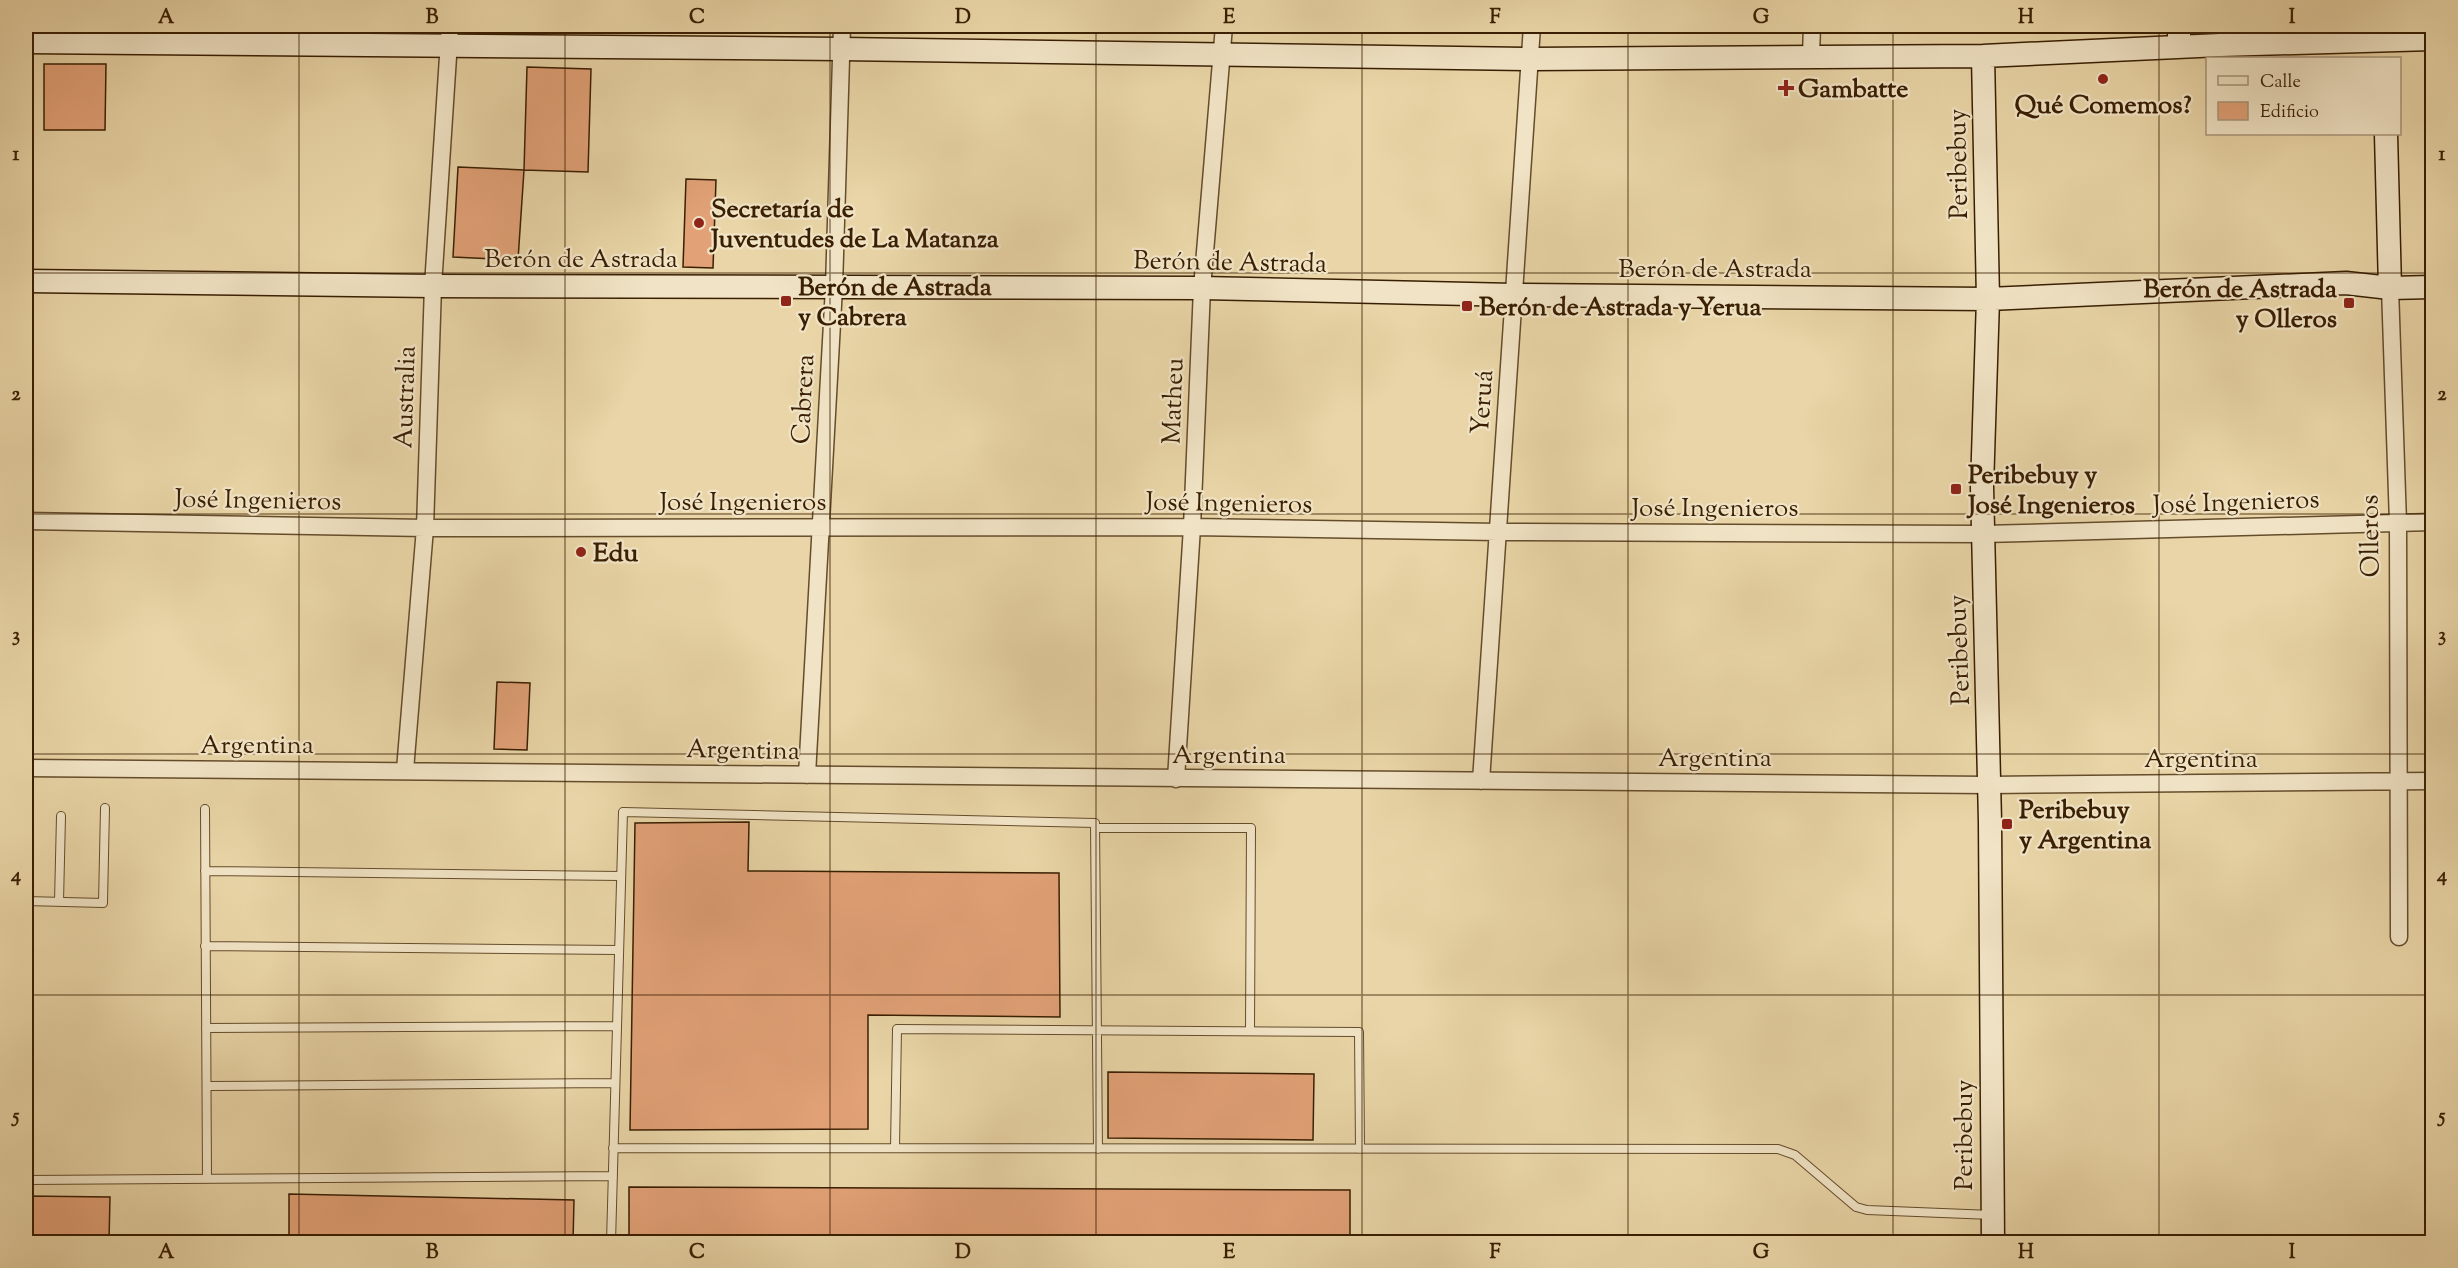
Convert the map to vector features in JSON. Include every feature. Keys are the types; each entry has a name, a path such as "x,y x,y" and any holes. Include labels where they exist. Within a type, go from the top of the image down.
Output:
{"street":[{"name":"Cabrera","path":"807,775 834,287 842,26"},
{"name":"Matheu","path":"1176,779 1192,527 1202,288 1224,26"},
{"name":"Yeruá","path":"1481,781 1532,26"},
{"path":"1811,56 1812,26"},
{"path":"26,42 449,35 841,48 1222,56 1530,59 1983,56 2179,36 2385,49 2433,39"},
{"name":"Australia","path":"405,770 425,528 433,286 449,35"},
{"name":"Peribebuy","path":"1983,56 1988,299 1983,534 1989,785 1993,1242"},
{"name":"Olleros","path":"2386,135 2397,523 2399,937"},
{"name":"Berón de Astrada","path":"26,281 433,286 1202,288 1514,295 1988,299 2346,283 2390,288 2433,287"},
{"name":"José Ingenieros","path":"26,521 425,528 1192,527 1498,532 1983,534 2433,522"},
{"name":"Argentina","path":"26,768 1989,785 2433,781"}],"lane":[{"path":"26,901 103,903 105,808"},
{"path":"205,809 207,1179"},
{"path":"611,1242 623,812 1095,823 1098,1149"},
{"path":"59,902 61,816"},
{"path":"1096,828 1251,828 1250,1031"},
{"path":"205,871 621,876"},
{"path":"206,946 619,950"},
{"path":"206,1028 617,1026"},
{"path":"895,1149 897,1029 1359,1032 1360,1149"},
{"path":"207,1086 615,1083"},
{"path":"613,1148 1778,1149 1795,1155 1856,1207 1867,1210 1992,1215"},
{"path":"26,1180 613,1176"}],"building":[{"path":"44,64 106,64 105,130 44,130"},
{"path":"527,67 591,69 588,172 524,170"},
{"path":"458,167 524,170 518,260 453,257"},
{"name":"Secretaría de Juventudes de La Matanza","path":"686,179 716,180 713,268 683,267"},
{"path":"497,682 530,683 527,750 494,749"},
{"path":"749,822 748,871 1059,873 1060,1017 868,1015 868,1129 630,1130 635,823"},
{"path":"1108,1072 1314,1074 1313,1140 1108,1138"},
{"path":"629,1187 1350,1190 1350,1242 629,1242"},
{"path":"289,1194 574,1200 573,1242 289,1242"},
{"path":"26,1196 110,1197 109,1241 26,1241"}],"place":[{"name":"Qué Comemos?","path":"2103,79"},
{"name":"Gambatte","path":"1786,88"},
{"name":"Secretaría de Juventudes de La Matanza","path":"699,223"},
{"name":"Berón de Astrada y Cabrera","path":"786,301"},
{"name":"Berón de Astrada y Olleros","path":"2349,303"},
{"name":"Berón de Astrada y Yerua","path":"1467,306"},
{"name":"Peribebuy y José Ingenieros","path":"1956,489"},
{"name":"Edu","path":"581,552"},
{"name":"Peribebuy y Argentina","path":"2007,824"}]}
